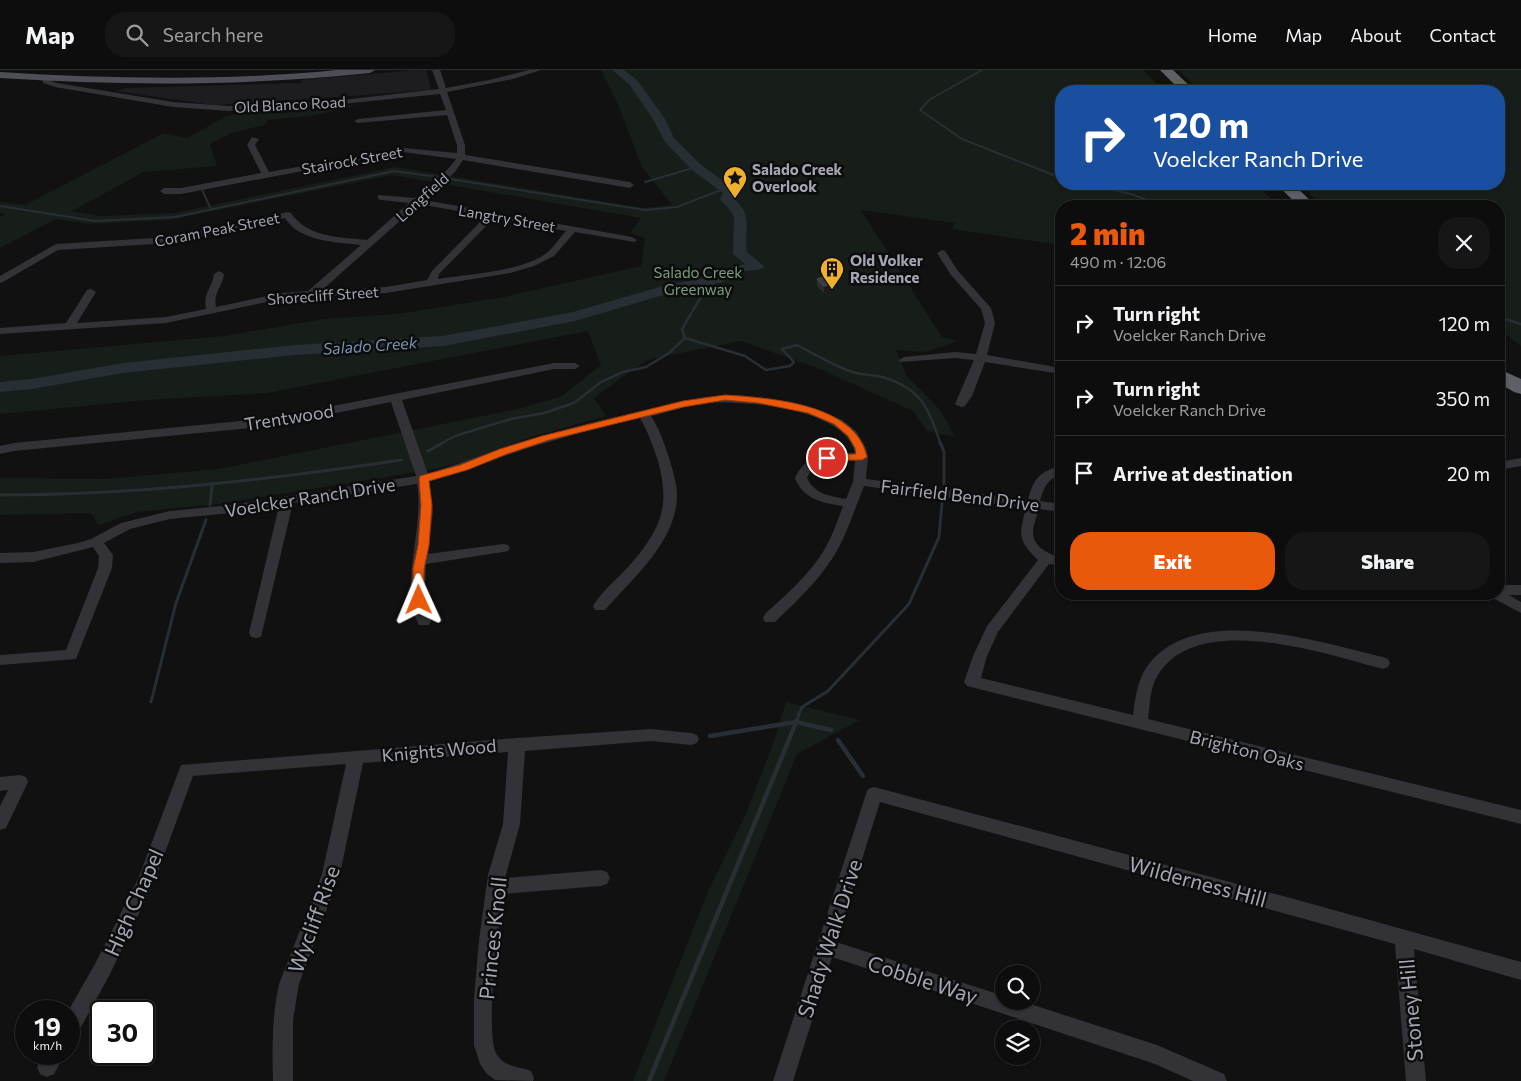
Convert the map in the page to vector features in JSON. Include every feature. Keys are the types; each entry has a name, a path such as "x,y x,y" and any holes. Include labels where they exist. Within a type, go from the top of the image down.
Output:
{"highway":[{"path":"1153,70 1169,85"},
{"path":"1166,70 1182,85"},
{"path":"1275,190 1286,200"},
{"path":"1291,190 1301,200"},
{"path":"1505,366 1521,375"},
{"path":"1505,379 1521,388"}],"main road":[{"path":"19,70 148,76 226,75 322,70"},
{"path":"0,75 99,81 213,80 292,77 370,70"},
{"path":"45,78 79,74"}],"street":[{"name":"Longfield","path":"311,294 417,202 452,170 461,157 461,145 436,70"},
{"name":"Old Blanco Road","path":"45,78 46,81 55,85 212,108 300,105 444,92 537,70"},
{"path":"358,121 451,112"},
{"path":"255,139 251,144 266,175"},
{"name":"Stairock Street","path":"164,191 181,191 389,151 424,151 630,185"},
{"name":"Langtry Street","path":"381,197 632,240"},
{"path":"431,283 436,274 492,215"},
{"name":"Coram Peak Street","path":"0,280 56,247 170,240 288,216 294,226 312,235 370,243"},
{"name":"Shorecliff Street","path":"0,331 158,320 260,299 311,294 371,292 510,270 531,264 551,254 572,230"},
{"path":"942,253 954,273 989,313 990,329 966,396 961,404"},
{"path":"211,310 209,297 218,282 219,274"},
{"path":"70,326 91,292"},
{"path":"904,360 955,355 981,357 1055,370"},
{"name":"Trentwood","path":"0,450 14,447 270,422 554,366 575,366"},
{"path":"395,397 424,479 426,505 424,545 420,560 419,600 424,621"},
{"name":"Voelcker Ranch Drive","path":"0,558 43,556 96,542 126,526 157,518 424,479 464,467 538,440 643,413 705,400 725,398 758,400 811,411 838,422 852,434 860,448 862,457 860,482 836,540 821,564 803,587 770,618"},
{"path":"600,606 654,544 669,511 671,496 667,473 655,432 643,413"},
{"path":"852,504 813,494 806,489 801,478 807,466 819,460 862,457"},
{"path":"1505,465 1521,462"},
{"path":"1055,473 1042,479 1038,485 1026,534 1030,544 1046,559 1055,560"},
{"name":"Fairfield Bend Drive","path":"860,482 1055,507"},
{"path":"256,633 286,500"},
{"path":"0,660 71,655 105,568 106,555 96,542"},
{"path":"420,560 503,548"},
{"name":"Brighton Oaks","path":"1046,559 992,630 980,656 972,682 1521,817"},
{"path":"1505,590 1521,590"},
{"path":"1505,599 1521,608"},
{"path":"1140,723 1145,686 1152,670 1173,650 1202,638 1225,635 1250,635 1383,663"},
{"name":"Knights Wood","path":"187,770 650,735 691,739"},
{"name":"Princes Knoll","path":"517,744 513,817 492,905 482,1038 486,1056 500,1074 524,1078"},
{"name":"Wycliff Rise","path":"283,1081 281,1030 284,1003 289,984 331,874 356,757"},
{"name":"High Chapel","path":"80,1009 102,970 146,880 187,770"},
{"path":"0,784 20,782 0,823"},
{"name":"Wilderness Hill","path":"874,794 1284,904 1521,971"},
{"name":"Shady Walk Drive","path":"783,1081 874,794"},
{"path":"495,887 601,878"},
{"name":"Stoney Hill","path":"1404,939 1416,1081"},
{"name":"Cobble Way","path":"826,947 1157,1055 1185,1074 1217,1081"}],"shaded area":[{"path":"426,70 431,90 214,105 115,91 126,88 302,83 302,80"}],"green space":[{"name":"Salado Creek Greenway","path":"601,70 1143,70 1158,85 1055,85 1055,190 1262,190 1272,200 1055,200 1055,244 952,229 955,223 861,210 942,337 957,341 924,352 896,350 907,376 941,411 955,437 927,431 913,411 820,369 741,341 651,359 632,370 594,398 606,416 531,437 470,460 430,470 219,504 136,512 99,525 91,513 0,515 0,478 106,479 219,469 518,409 562,396 601,365 588,331 267,393 146,400 0,414 0,356 224,336 324,319 398,314 504,297 641,266 645,238 630,233 641,218 392,175 169,220 90,224 56,219 0,248 0,217 5,214 0,213 0,202 25,205 164,133 187,138 229,115 359,105 311,116 268,120 264,125 231,133 210,144 217,166 144,172 72,211 101,216 175,213 395,167 643,208 672,205 642,167 619,107"},
{"path":"1178,70 1521,70 1521,346 1505,334 1505,200 1316,200 1306,190 1505,190 1505,85 1194,85"},
{"path":"786,702 860,720 797,754 664,1081 633,1081 709,889 745,816 773,744"}],"building":[{"path":"827,276 834,283 824,286 817,279"}],"waterway":[{"name":"Salado Creek","path":"617,70 633,82 659,119 669,140 696,167 730,192 726,199 735,207 741,217 740,254 757,266 743,269"},
{"path":"982,70 929,100 920,110 962,139 1055,176"},
{"path":"645,182 696,167"},
{"path":"0,206 95,221 175,217 394,171 438,177"},
{"path":"450,179 645,210 677,207 726,188"},
{"path":"202,190 211,209"},
{"path":"1113,190 1148,200"},
{"name":"Salado Creek","path":"0,387 32,384 123,368 295,350 443,341 575,316 668,289 718,279 734,271"},
{"path":"685,338 682,329 699,300 718,279"},
{"path":"1505,319 1521,324"},
{"path":"438,445 455,436 511,419 544,413 574,403 601,382 623,372 646,367 669,353 685,338"},
{"path":"685,338 745,356 766,370 790,366 794,362 782,349 797,345 849,371 882,377 896,382 906,387 922,402 928,411 941,445"},
{"path":"428,451 441,444"},
{"path":"941,444 944,452 944,484"},
{"path":"0,495 101,492 201,485 401,460"},
{"path":"210,505 212,486"},
{"path":"796,721 802,707 828,691 909,604 939,537 942,503"},
{"path":"151,702 176,603 206,520"},
{"path":"649,1081 796,722"},
{"path":"710,736 796,722"},
{"path":"796,722 831,730"},
{"path":"838,740 863,776"}],"place":[{"name":"Salado Creek Overlook","path":"735,199"},
{"name":"Old Volker Residence","path":"832,290"}],"route":[{"path":"419,600 418,569 424,545 426,505 424,479 546,438 683,404 725,398 758,400 811,411 838,422 852,434 860,448 862,457 827,458"}]}
